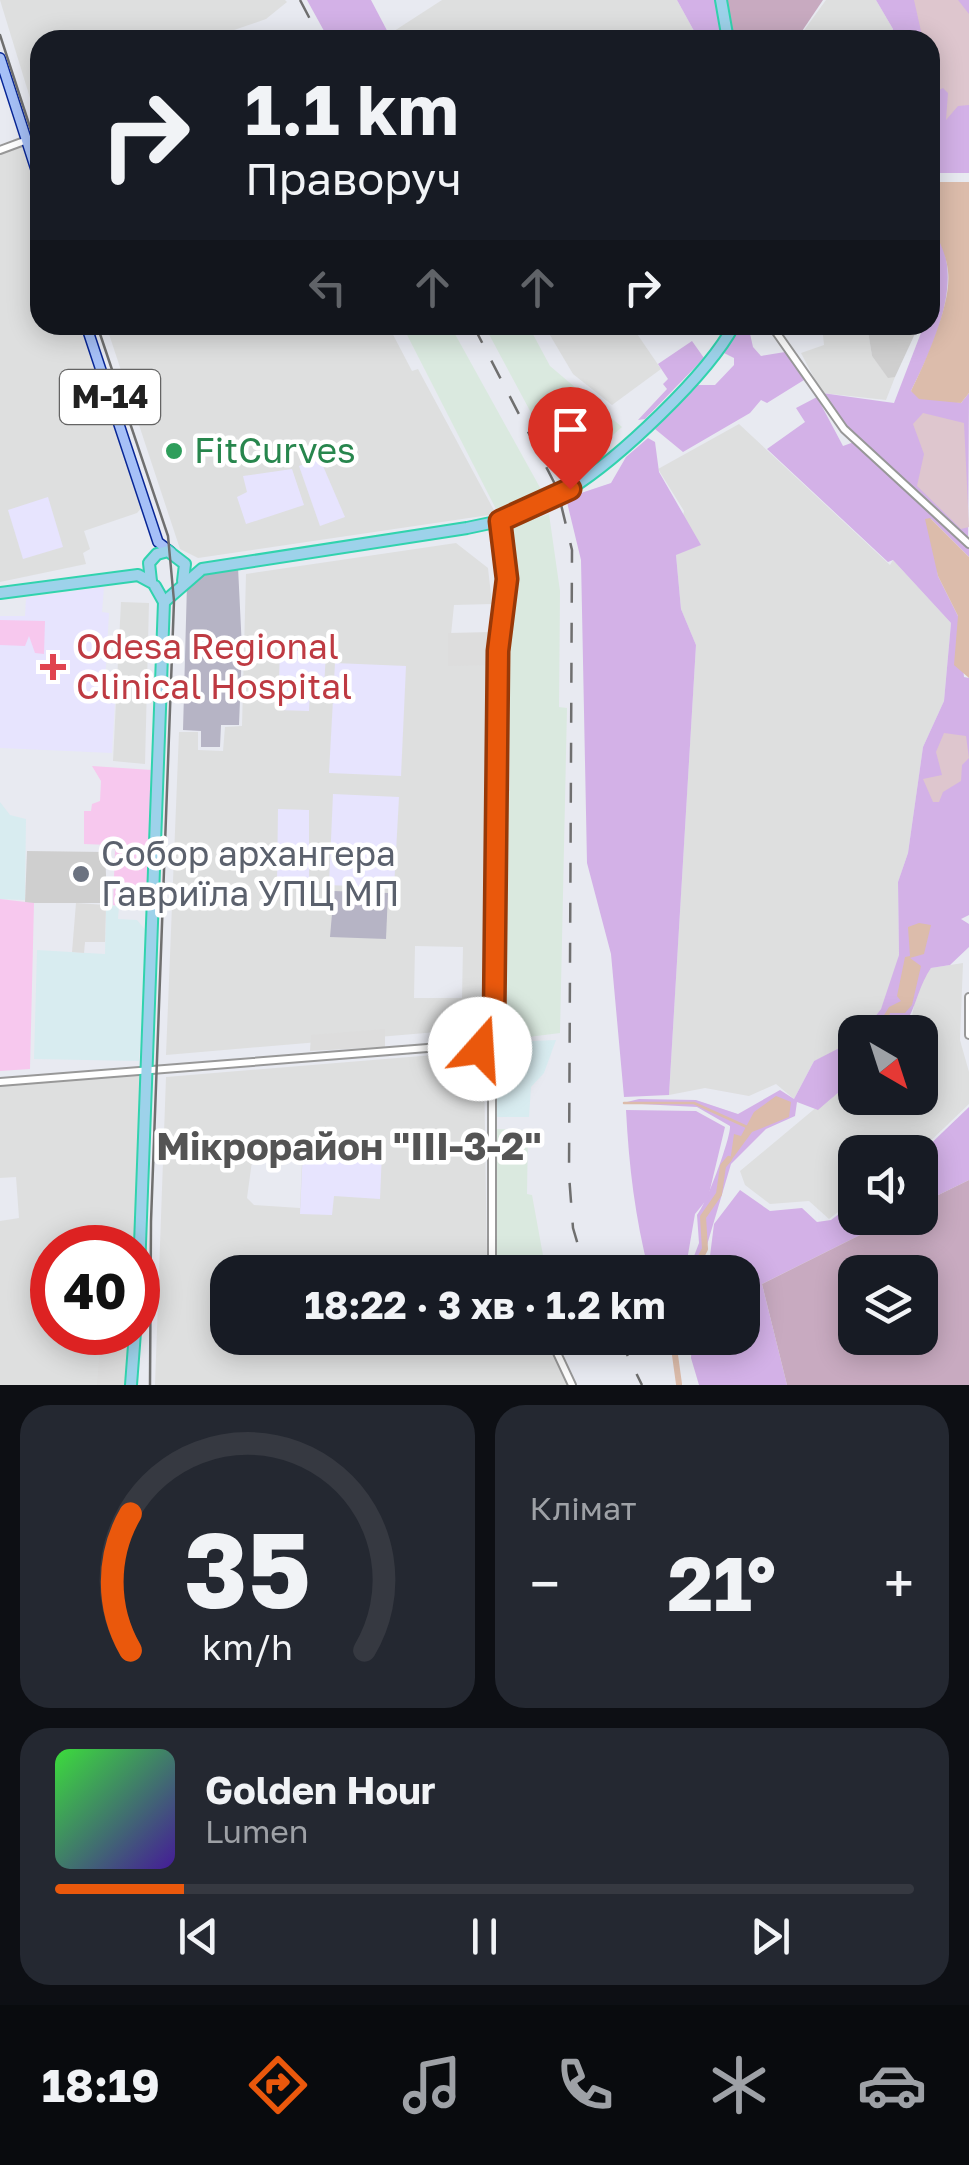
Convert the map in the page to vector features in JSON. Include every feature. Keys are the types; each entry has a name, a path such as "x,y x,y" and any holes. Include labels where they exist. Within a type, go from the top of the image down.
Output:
{"highway":[{"path":"721,0 726,30"},
{"path":"0,593 138,575 166,590 202,569 500,521 570,489 631,440 712,356 727,335"},
{"path":"138,575 151,561 171,552 202,569"},
{"path":"164,602 186,570 182,558"},
{"path":"141,1225 164,602 153,584 151,561"},
{"path":"131,1385 133,1355"}],"main road":[{"path":"0,58 4,84 30,150"},
{"name":"М-14","path":"89,335 158,542"},
{"path":"151,561 158,542 171,552"}],"street":[{"path":"0,150 27,140"},
{"path":"778,335 844,428 969,544"},
{"path":"494,1026 498,651 507,579 500,521"},
{"path":"969,997 969,1035"},
{"path":"494,1026 504,1030 510,1041 506,1053 492,1058 482,1054 478,1044 484,1030 494,1026"},
{"path":"0,1082 478,1044"},
{"path":"492,1058 492,1255"},
{"path":"558,1355 572,1385"}],"shaded area":[{"path":"0,0 287,2 266,19 234,30 30,30 30,98"},
{"path":"307,0 371,0 387,30 324,30"},
{"path":"442,0 677,0 694,30 396,30"},
{"path":"677,0 715,0 720,30 694,30"},
{"path":"722,0 823,0 803,30 728,30"},
{"path":"826,0 876,0 893,29 893,30 804,30"},
{"path":"876,0 969,0 969,173 940,173 940,30 893,29"},
{"path":"914,0 958,0 969,14 969,105 958,106 946,120 948,93 940,89 940,30 921,30"},
{"path":"23,146 30,167 30,335 86,335 143,506 137,513 84,531 90,549 83,553 86,564 0,582 0,153"},
{"path":"940,182 969,182 969,393 961,403 919,399 911,391 936,335 940,335 948,284 942,247"},
{"path":"940,241 947,264 940,322"},
{"path":"109,335 393,335 412,371 418,369 496,514 198,558 180,549"},
{"path":"407,335 456,335 543,493 498,513"},
{"path":"489,335 533,335 550,366 622,427 604,443 606,447 559,465"},
{"path":"550,335 638,335 661,369 612,405 573,374"},
{"path":"734,335 750,335 753,347 761,356 785,352 804,380 767,403 761,400 750,413 683,452 655,429 695,385 715,385 734,365 734,358 724,353"},
{"path":"823,335 869,335 872,356 888,377 895,377 886,400 822,393 801,353 824,345"},
{"path":"869,335 914,335 895,377 888,378 872,356"},
{"path":"920,335 936,335 911,391 961,403 969,393 968,537 846,426 822,393 894,403"},
{"path":"692,341 704,358 645,419 638,420 667,389 663,384 668,379 658,364"},
{"path":"817,397 843,446 854,442 969,549 969,557 931,519 938,576 958,616 964,677 969,678 969,915 961,919 969,924 969,947 950,965 931,968 910,1015 876,1015 899,955 898,882 908,853 923,747 944,701 951,623 893,560 888,562 767,449 805,422 796,408"},
{"path":"923,413 964,423 969,527 961,529 917,486 924,454 913,424"},
{"path":"739,424 890,565 893,560 951,623 944,701 923,747 908,853 898,882 899,955 892,986 876,1015 838,1015 838,1050 814,1061 794,1099 776,1084 749,1096 705,1088 669,1095 696,645 681,609 676,555 684,511 658,469"},
{"path":"648,438 655,442 659,472 701,545 676,555 681,609 696,645 669,1095 624,1097 611,954 587,863 581,560 566,498 611,483 626,457"},
{"path":"320,459 345,517 320,526 299,466"},
{"path":"292,469 304,505 246,524 237,497 247,492 243,476"},
{"path":"48,497 63,547 23,559 8,510"},
{"path":"549,514 560,591 559,707 567,708 560,1033 513,1039 515,1027 509,1026 505,1018 510,610 504,529"},
{"path":"930,518 969,557 969,678 954,665 958,616 938,576 925,519"},
{"path":"456,543 488,568 492,604 454,605 448,665 494,665 484,1010 461,1030 166,1055 179,732 198,732 198,750 223,751 225,727 242,726 246,574","holes":["415,946 463,947 462,998 414,998"]},
{"path":"238,567 242,649 239,725 221,725 220,747 201,747 201,731 183,730 187,584 197,576"},
{"name":"Odesa Regional Clinical Hospital","path":"104,587 102,612 109,613 105,682 116,683 112,753 0,748 0,616 25,616 26,598"},
{"path":"121,602 149,603 145,764 113,761"},
{"path":"508,610 510,791 499,791 502,620"},
{"path":"0,620 45,621 44,654 35,653 29,636 25,646 0,645"},
{"path":"492,632 494,665 448,666 448,633"},
{"path":"280,650 326,652 324,688 310,688 309,711 278,710"},
{"path":"335,663 406,666 401,776 329,773"},
{"path":"944,733 966,736 969,758 962,765 961,781 943,792 939,802 933,802 923,779 942,775 936,752"},
{"path":"92,766 152,770 149,878 142,893 120,892 119,906 113,905 115,850 110,845 84,844 84,811 91,811 92,804 100,801 101,781"},
{"path":"333,794 399,797 394,888 329,885"},
{"path":"0,802 10,815 26,819 25,900 0,899"},
{"path":"278,809 309,810 309,884 277,884"},
{"path":"499,810 508,810 505,1018 497,1018"},
{"path":"27,851 105,852 104,903 25,903"},
{"path":"334,891 388,893 386,939 330,937"},
{"path":"0,899 34,903 30,1069 0,1071"},
{"path":"76,903 106,905 105,942 85,942 84,953 72,952"},
{"path":"106,905 119,906 118,919 137,920 147,932 139,1061 34,1059 37,950 105,954"},
{"path":"919,923 931,925 924,954 910,958 921,966 912,1005 905,1013 884,1015 889,1007 901,1001 897,996 905,957 910,956 908,927"},
{"path":"963,963 960,1040 969,1072 969,1104 937,1135 838,1135 838,1212 829,1219 809,1201 770,1204 745,1185 740,1171 838,1089 838,1115 938,1115 938,1015 912,1015 917,988 931,968"},
{"path":"385,1029 385,1047 310,1051 311,1035"},
{"path":"556,1040 544,1073 531,1087 529,1117 497,1117 496,1064 509,1053 512,1042"},
{"path":"838,1049 838,1092 818,1110 797,1102 795,1116 766,1129 731,1164 704,1255 694,1255 699,1243 697,1215 717,1171 730,1126 697,1107 623,1103 639,1099 696,1100 738,1114 780,1090 794,1099 814,1061"},
{"path":"470,1052 484,1063 487,1255 210,1255 210,1355 557,1355 572,1385 155,1385 156,1355 160,1355 166,1077","holes":["252,1161 302,1161 300,1208 254,1205 247,1198"]},
{"path":"145,1071 136,1225 30,1225 30,1355 128,1355 126,1385 0,1385 0,1221 19,1218 16,1177 0,1178 0,1084"},
{"path":"776,1096 791,1102 789,1117 752,1132 730,1162 734,1134 741,1136 754,1112"},
{"path":"969,1107 969,1180 938,1195 938,1137"},
{"path":"626,1110 696,1111 725,1127 708,1198 695,1214 688,1255 645,1255"},
{"path":"496,1129 528,1130 527,1194 532,1195 543,1255 495,1255"},
{"path":"303,1149 382,1152 380,1199 334,1196 332,1215 300,1214"},
{"path":"969,1180 969,1385 787,1385 762,1284 860,1235 938,1235 938,1195"},
{"path":"740,1190 770,1211 802,1208 817,1222 838,1215 838,1235 860,1235 762,1284 787,1385 699,1385 691,1355 760,1355 760,1255 710,1255 714,1224"},
{"path":"99,1355 127,1355 125,1385 97,1385"}],"waterway":[{"path":"624,1103 694,1103 747,1127"},
{"path":"702,1255 703,1217 719,1194 723,1166 729,1159"},
{"path":"675,1355 679,1384"}],"tram line":[{"path":"0,35 30,127"},
{"path":"100,335 168,536 174,601 151,1221 150,1385"}],"railway":[{"path":"300,0 316,30"},
{"path":"478,335 557,488 572,550 569,1175 573,1228 581,1255"},
{"path":"627,1355 642,1385"}],"place":[{"name":"FitCurves","path":"174,451"},
{"name":"Odesa Regional Clinical Hospital","path":"53,667"},
{"name":"Собор архангера Гавриїла УПЦ МП","path":"81,874"}],"district":[{"name":"Мікрорайон \"ІІІ-3-2\"","path":"349,1147"}],"route":[{"path":"480,1049 480,1034 494,1026 498,651 500,610 507,579 500,521 570,489"}]}
